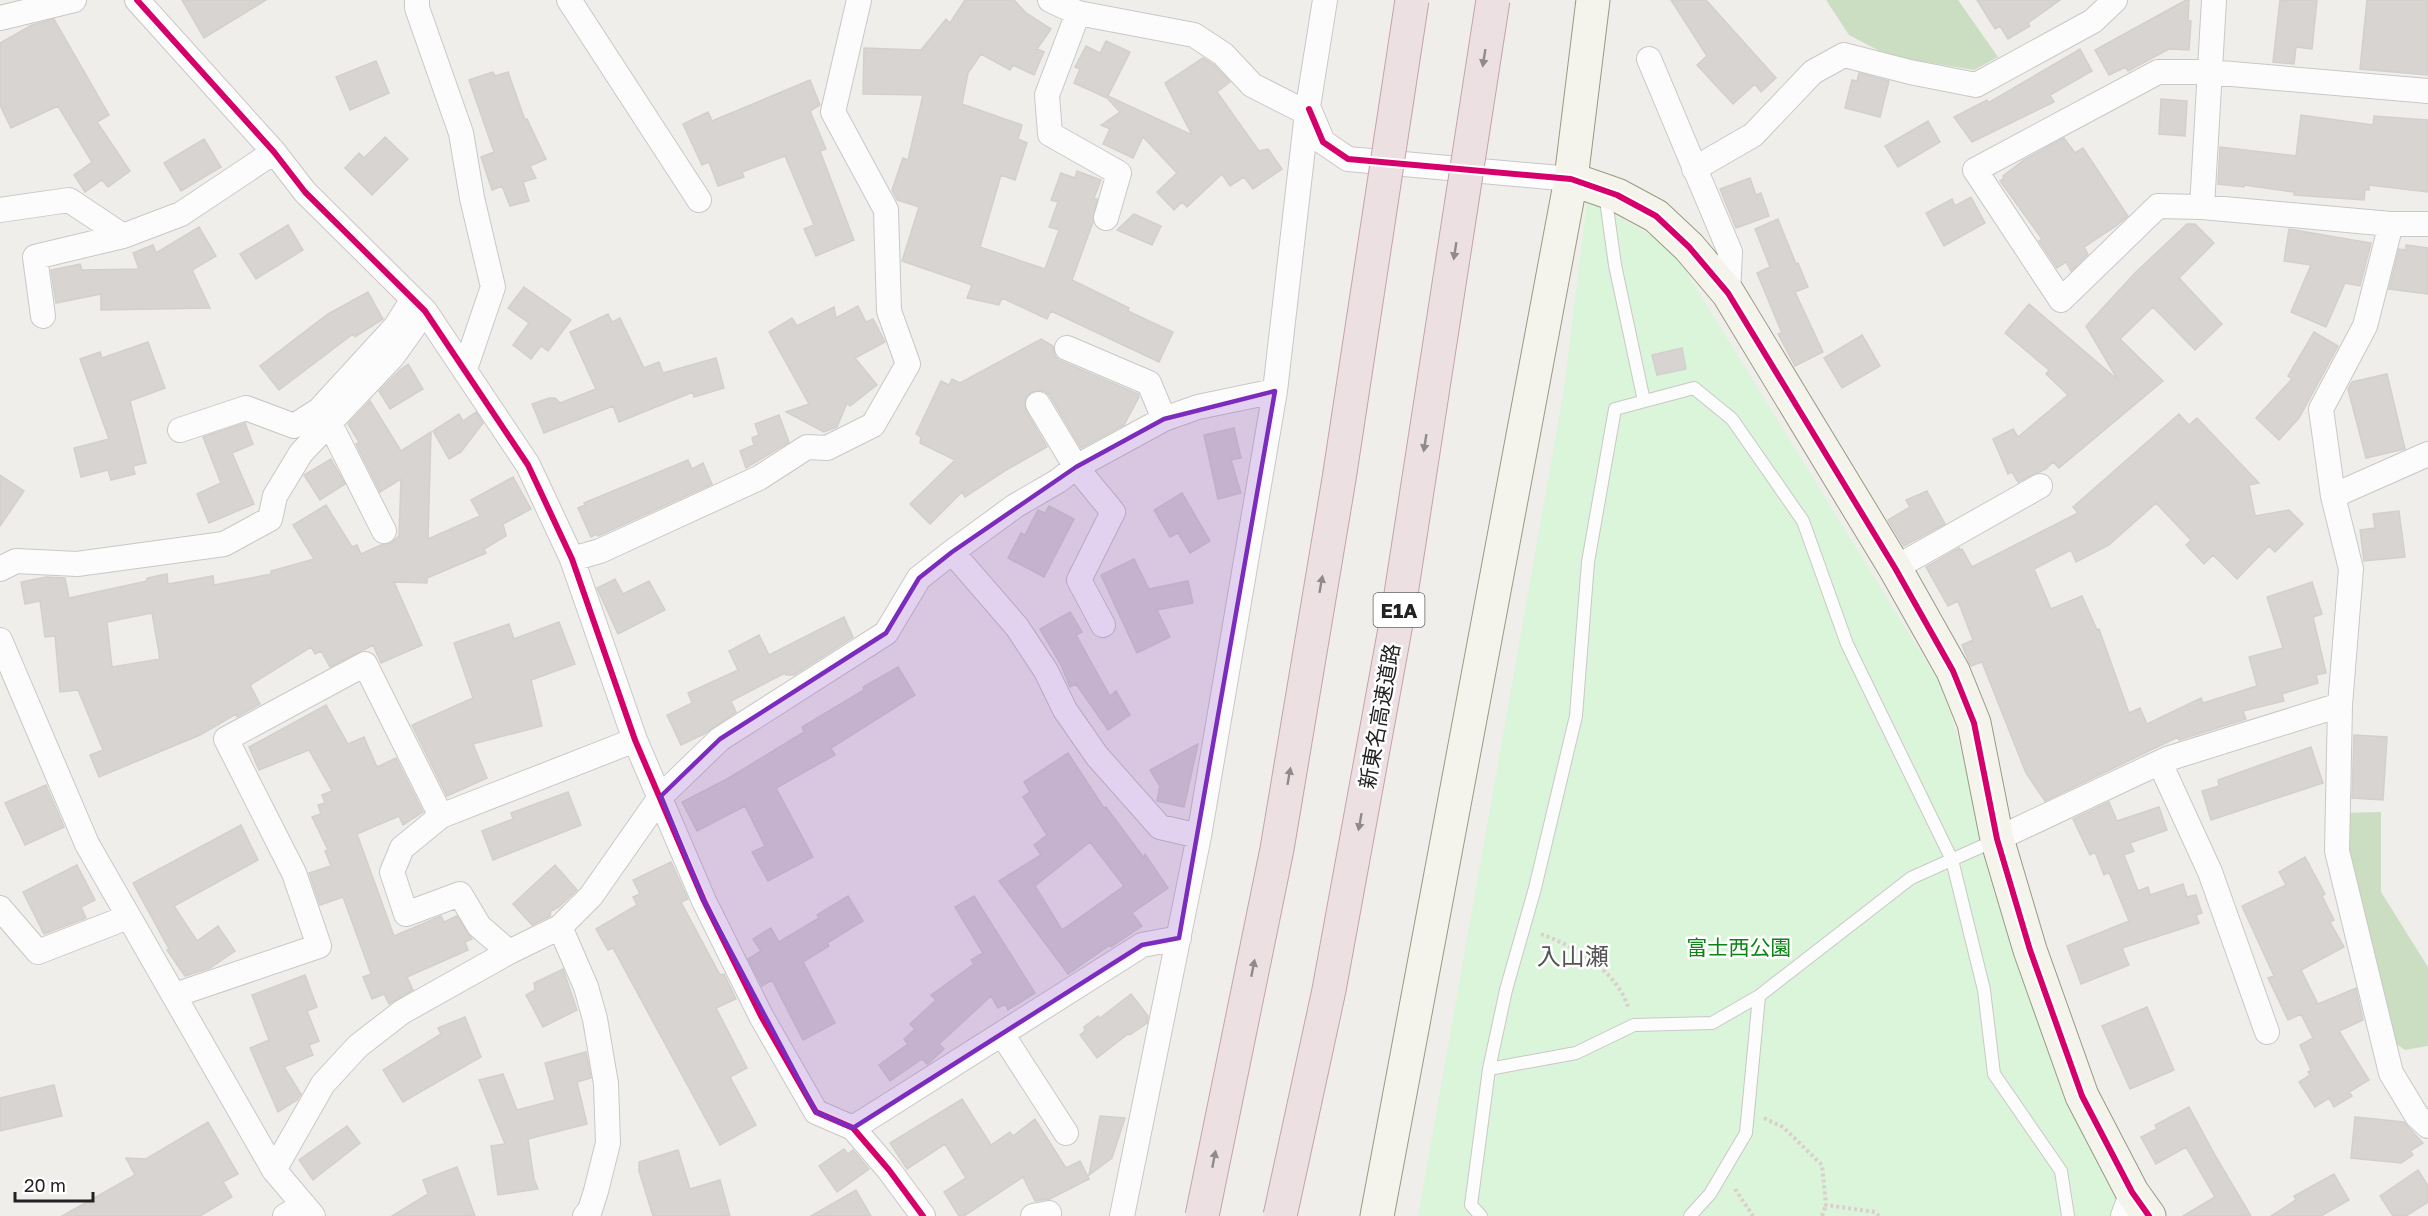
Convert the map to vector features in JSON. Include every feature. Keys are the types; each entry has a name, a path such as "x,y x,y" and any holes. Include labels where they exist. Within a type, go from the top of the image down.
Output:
{"highway":[{"path":"1202,1216 1277,849 1339,479 1412,0"},
{"name":"新東名高速道路","path":"1280,1216 1329,990 1399,607 1493,0"}],"street":[{"path":"0,18 74,0"},
{"path":"137,0 274,152 304,192 419,305 465,369 528,465 572,559 635,740 661,796 704,901 761,1016 816,1112 853,1128 889,1170 923,1216"},
{"path":"417,0 417,8 461,133 472,198 493,287 465,369"},
{"path":"569,0 699,200"},
{"path":"572,559 600,551 759,478 807,447 827,448 873,425 908,364 889,311 886,210 833,112 860,0"},
{"path":"1122,1216 1199,836 1275,391 1308,111 1325,0"},
{"path":"1377,1216 1571,179 1593,0"},
{"path":"1694,169 1753,135 1813,72 1844,55 1910,72 1976,85 2093,21 2115,0"},
{"path":"2202,207 2214,0"},
{"path":"1106,218 1119,172 1050,134 1047,95 1065,5 1194,35 1223,54 1252,86 1308,111 1323,142 1348,159 1571,179 1604,191 1656,216 1689,247 1728,293 1895,568 1953,671 1974,723 1997,839 2030,950 2082,1096 2135,1208"},
{"path":"1649,59 1730,252 1728,293"},
{"path":"2428,91 2209,72 2158,72 1975,170 2061,300 2158,207 2202,207 2391,224 2428,224"},
{"path":"43,316 35,257 123,236 181,214 274,152"},
{"path":"0,210 69,200 123,236"},
{"path":"2391,224 2366,326 2321,409 2333,496 2351,569 2340,705 2337,851 2391,1073 2417,1116 2428,1126"},
{"path":"0,569 16,561 77,564 224,544 270,519 275,496 301,453 393,356 419,305"},
{"path":"180,430 246,408 294,426 319,410 396,326 419,305"},
{"path":"1066,348 1149,383 1164,419"},
{"path":"274,1170 323,1084 358,1046 402,1012 509,952 560,927 591,896 661,796 720,739 886,633 920,578 952,552 1015,506 1058,481 1076,467 1164,419 1198,407 1275,391"},
{"path":"1038,404 1076,467 1113,512 1079,580 1103,626"},
{"path":"329,422 384,531"},
{"path":"2333,496 2428,454"},
{"path":"1895,568 2040,486"},
{"path":"952,552 1017,627 1046,671 1065,710 1097,756 1160,827 1199,836"},
{"path":"0,639 87,844 274,1170 301,1212"},
{"path":"175,995 319,946 294,873 226,739 365,664 441,816"},
{"path":"1997,839 2160,763 2340,705"},
{"path":"509,952 479,926 460,894 406,914 392,872 402,848 441,816 635,740"},
{"path":"2160,763 2210,872 2267,1032"},
{"path":"0,908 38,952 128,917"},
{"path":"560,927 586,987 595,1019 606,1084 608,1143 596,1191 590,1210 585,1216"},
{"path":"853,1128 1142,945 1179,938"},
{"path":"1002,1034 1066,1133"}],"lane":[{"path":"1604,191 1615,265 1644,401"},
{"path":"1481,1216 1471,1205 1489,1069 1506,990 1524,927 1576,716 1588,562 1615,409 1694,388 1732,419 1803,521 1847,644 1952,860 1984,990 1994,1074 2061,1171 2068,1216"},
{"path":"1489,1069 1576,1053 1634,1025 1712,1023 1759,996 1911,878 1997,839"},
{"path":"1690,1216 1710,1194 1746,1133 1759,996"}],"path":[{"path":"1524,927 1566,943 1601,968 1623,991 1634,1025"},
{"path":"1748,1110 1783,1127 1822,1165 1826,1205 1822,1216"},
{"path":"1734,1188 1753,1216"},
{"path":"1826,1205 1875,1212 1880,1216"}],"highlighted area":[{"path":"1275,391 1179,938 1142,945 853,1128 816,1112 704,901 661,796 720,739 886,633 919,578 952,552 1076,467 1164,419"}],"green space":[{"path":"1826,0 1958,0 1998,57 1974,70 1889,56 1849,35"},
{"name":"富士西公園","path":"1587,199 1671,247 1945,692 1983,833 2128,1201 2121,1216 1418,1216 1564,389"},
{"path":"2381,812 2381,892 2428,967 2428,1046 2405,1050 2386,1037 2338,813"}],"building":[{"path":"182,0 266,0 204,38"},
{"path":"965,0 1014,0 1026,13 1051,29 1037,49 1044,52 1034,75 1013,65 1010,70 981,54 968,73 962,104 1022,125 1018,139 1027,143 1015,180 1001,175 980,247 1045,269 1059,230 1049,227 1058,202 1051,200 1061,173 1075,178 1077,171 1101,180 1094,198 1097,199 1093,222 1072,280 1129,308 1128,311 1173,332 1159,362 1051,311 1047,319 1002,298 999,305 967,298 972,285 902,261 919,207 897,200 892,190 903,158 908,160 923,95 863,94 864,48 921,50 946,19 950,23"},
{"path":"1671,0 1706,0 1776,78 1761,92 1755,84 1733,104 1697,65 1707,56"},
{"path":"1977,0 2060,0 2028,23 2030,26 2008,39 2000,26 1995,29"},
{"path":"2189,0 2188,21 2191,21 2189,50 2169,49 2128,71 2126,67 2109,75 2095,50"},
{"path":"2280,0 2317,0 2312,49 2296,47 2294,64 2273,62"},
{"path":"2367,0 2428,0 2428,75 2360,69"},
{"path":"54,19 109,115 97,122 130,171 108,187 102,180 85,192 74,175 92,162 58,106 11,128 0,105 0,43 32,25"},
{"path":"1106,41 1130,52 1108,96 1192,135 1165,83 1203,58 1214,65 1230,82 1217,92 1259,151 1268,149 1282,169 1253,189 1244,177 1230,186 1222,174 1187,207 1182,202 1174,210 1157,192 1177,173 1143,137 1133,158 1103,144 1110,129 1101,125 1120,112 1107,98 1074,83 1080,69 1075,67 1086,46 1100,53"},
{"path":"2080,49 2092,71 2050,95 2054,102 1972,142 1954,117 1987,100 1988,103"},
{"path":"376,61 389,93 350,110 336,77"},
{"path":"493,72 495,76 508,72 525,120 527,119 546,159 530,166 536,178 523,182 529,201 510,206 502,186 492,190 481,157 494,152 469,80"},
{"path":"1859,73 1889,81 1880,117 1845,108 1852,80 1857,81"},
{"path":"810,80 820,105 810,111 826,149 820,151 854,240 816,256 804,229 814,225 785,156 742,172 744,177 718,186 709,162 702,165 683,124 708,112 712,121"},
{"path":"2161,99 2187,101 2185,136 2159,134"},
{"path":"2301,115 2373,125 2374,116 2428,120 2428,192 2369,185 2369,190 2365,190 2364,200 2294,195 2294,192 2218,184 2220,147 2296,156"},
{"path":"1928,121 1940,142 1898,167 1885,146"},
{"path":"385,137 408,159 372,195 345,168 359,153 364,158"},
{"path":"2064,138 2075,153 2083,148 2128,216 2084,247 2088,254 2071,271 2066,262 2057,268 2039,241 2042,239 2000,181 2024,160"},
{"path":"204,139 221,167 181,191 164,163"},
{"path":"1750,178 1756,195 1761,193 1769,216 1736,228 1720,189"},
{"path":"1971,197 1985,223 1944,246 1926,213 1952,199 1955,206"},
{"path":"1134,214 1161,226 1152,245 1117,230"},
{"path":"1778,219 1808,287 1795,292 1823,352 1795,366 1778,334 1782,333 1757,273 1770,267 1755,229"},
{"path":"2187,224 2195,224 2214,243 2179,278 2222,324 2195,350 2153,307 2120,339 2163,381 2059,468 2053,462 2046,469 2018,482 2012,472 2008,474 1993,439 2013,429 2018,437 2068,395 2046,374 2049,370 2005,333 2029,304 2118,380 2086,326 2135,273"},
{"path":"288,225 303,250 256,279 240,254"},
{"path":"199,227 216,256 192,270 210,308 101,310 101,294 56,303 51,270 80,264 82,270 139,269 133,253 153,245 156,253"},
{"path":"2289,229 2371,243 2360,286 2345,283 2326,327 2291,312 2311,265 2284,261"},
{"path":"2406,245 2428,248 2428,294 2389,289 2399,249 2406,250"},
{"path":"524,287 571,320 548,351 541,346 531,359 513,345 529,323 508,308"},
{"path":"368,292 383,319 355,337 353,334 279,390 260,366 328,314"},
{"path":"858,306 866,322 873,319 885,342 855,358 877,385 850,406 847,403 837,427 824,432 786,412 809,404 769,332 792,318 797,326 834,307 836,318"},
{"path":"608,314 612,322 620,318 644,368 659,362 663,373 716,358 724,388 694,397 693,392 619,422 613,406 544,433 532,404 549,398 555,398 560,403 596,389 570,332"},
{"path":"2314,332 2338,346 2299,418 2279,440 2256,418 2292,379 2288,376"},
{"path":"1862,335 1880,366 1842,388 1824,358"},
{"path":"1041,339 1053,346 1055,356 1061,361 1138,394 1139,397 1124,425 1081,448 1050,396 1044,391 1031,392 1025,398 1026,411 1047,447 965,497 962,492 930,524 910,504 955,460 920,443 921,437 916,434 941,381 949,385 952,379 960,383"},
{"path":"148,342 165,388 130,401 146,463 133,466 135,474 111,480 108,470 81,477 74,448 109,439 80,359 100,352 102,358"},
{"path":"1682,348 1686,369 1657,375 1652,355"},
{"path":"408,364 423,389 390,409 379,391"},
{"path":"2387,374 2405,449 2366,458 2348,389 2352,382"},
{"path":"370,401 401,451 431,432 428,539 480,516 471,500 513,477 531,509 503,524 506,536 484,549 486,553 427,578 427,583 394,582 422,645 381,663 373,645 330,667 321,651 315,654 311,647 250,685 260,704 237,717 236,714 200,735 99,777 90,755 103,750 78,690 60,692 55,636 45,637 40,601 25,604 21,582 46,577 65,578 69,598 147,581 147,578 167,574 168,584 213,576 214,585 271,574 271,571 314,559 293,525 326,505 352,547 357,545 361,554 391,543 399,536 401,479 380,492 356,444 359,442 348,424","holes":["152,613 160,659 112,667 107,622"]},
{"path":"476,412 483,423 461,452 449,459 433,431 459,414 463,421"},
{"path":"2179,414 2189,425 2197,418 2259,483 2249,485 2255,516 2289,510 2303,524 2275,552 2269,546 2237,579 2213,555 2204,564 2186,545 2191,540 2156,503 2109,545 2076,562 2071,550 2034,569 2051,609 2082,596 2097,630 2099,629 2129,713 2140,708 2147,724 2201,698 2203,703 2257,686 2249,657 2283,648 2267,597 2312,582 2322,614 2313,617 2326,673 2316,675 2318,683 2282,694 2284,701 2243,711 2246,719 2179,740 2178,737 2045,801 2026,773 1982,662 1971,666 1967,657 1962,645 1973,640 1958,601 1948,606 1926,567 1959,548 1962,549 1972,567 2078,513 2073,507"},
{"path":"779,415 789,442 746,468 740,451 754,445 752,438 759,435 755,424"},
{"path":"245,423 253,444 232,453 254,504 209,523 197,494 221,483 203,437"},
{"path":"1234,428 1241,458 1231,460 1241,493 1218,499 1204,435"},
{"path":"331,459 345,484 320,500 304,475"},
{"path":"688,460 692,469 703,463 712,484 598,536 597,534 591,537 578,508 585,505 584,503"},
{"path":"0,475 24,491 0,526"},
{"path":"1927,491 1945,524 1904,546 1888,520 1910,507 1906,500"},
{"path":"1182,493 1210,541 1190,553 1178,533 1170,537 1154,510"},
{"path":"1049,506 1074,519 1044,577 1008,558 1021,533 1025,535 1038,510 1045,513"},
{"path":"2399,511 2405,557 2364,561 2360,530 2375,528 2373,514"},
{"path":"1134,559 1149,589 1188,581 1193,603 1157,610 1170,637 1137,653 1101,575"},
{"path":"615,579 623,594 649,581 665,610 618,634 597,588"},
{"path":"1070,612 1082,632 1076,635 1110,696 1116,691 1130,715 1108,730 1076,684 1070,687 1061,665 1040,629"},
{"path":"844,617 853,637 794,675 785,673 731,701 736,712 704,734 681,745 667,715 692,703 688,693 738,670 729,651 759,635 769,655"},
{"path":"559,622 575,664 531,680 542,726 473,744 487,778 447,796 412,725 473,698 454,643 509,624 514,639"},
{"path":"898,667 915,695 831,748 835,755 776,788 813,857 768,881 752,852 765,846 745,806 697,831 682,802 727,779 804,732 802,727"},
{"path":"326,705 348,744 364,737 377,767 396,758 423,812 403,825 399,816 357,834 394,936 441,916 444,922 457,916 472,939 465,942 468,950 407,977 413,990 389,1004 384,994 372,999 363,977 371,974 343,897 320,905 309,873 331,866 325,851 328,850 312,817 321,814 318,805 325,803 322,795 332,791 309,750 259,770 249,747"},
{"path":"2354,735 2387,737 2383,800 2352,798"},
{"path":"1198,744 1184,807 1157,801 1160,786 1150,770"},
{"path":"2311,747 2323,783 2211,820 2202,791 2219,786 2218,780"},
{"path":"1068,753 1104,808 1106,807 1144,858 1145,854 1168,888 1132,913 1142,926 1068,974 999,881 1041,855 1034,845 1047,835 1023,797 1030,792 1024,782","holes":["1090,842 1124,886 1062,930 1035,886"]},
{"path":"46,785 64,827 25,845 5,803"},
{"path":"568,792 581,825 493,860 482,831 513,819 511,813"},
{"path":"2109,802 2117,821 2159,807 2167,830 2130,843 2134,851 2124,855 2138,891 2148,887 2150,895 2183,884 2187,897 2196,895 2202,913 2196,915 2199,923 2122,948 2129,965 2081,984 2067,946 2129,921 2109,872 2104,875 2095,852 2090,855 2073,819"},
{"path":"241,825 258,860 174,906 197,941 218,926 235,951 210,968 185,976 167,950 169,949 133,883"},
{"path":"2305,857 2325,894 2322,896 2334,920 2330,922 2344,947 2301,970 2318,1004 2356,988 2363,1020 2339,1031 2369,1080 2349,1092 2352,1096 2334,1107 2329,1098 2315,1107 2299,1082 2310,1075 2308,1072 2311,1070 2300,1045 2313,1038 2301,1014 2288,1020 2268,978 2274,976 2242,906 2286,885 2279,872"},
{"path":"671,862 688,899 681,902 719,973 724,974 736,999 716,1008 747,1068 730,1077 756,1125 720,1145 613,948 608,950 596,929 637,905 633,897 640,894 633,880"},
{"path":"77,865 95,900 81,907 86,918 44,934 23,892"},
{"path":"555,865 577,890 559,907 551,911 550,916 532,925 513,904"},
{"path":"848,896 863,921 827,943 829,946 803,962 835,1023 803,1040 772,980 762,986 748,959 761,951 753,939 771,928 779,942 819,918 817,915"},
{"path":"974,896 1035,993 1008,1010 1005,1004 998,1008 991,996 939,1044 944,1049 929,1063 927,1064 922,1059 890,1081 879,1065 908,1044 904,1039 915,1029 910,1024 936,1000 931,995 974,964 971,960 983,953 955,907"},
{"path":"563,969 577,1010 543,1027 526,995 535,990 534,983"},
{"path":"305,975 317,1007 307,1011 319,1041 309,1045 313,1055 284,1067 301,1094 297,1100 278,1112 250,1048 269,1040 252,995"},
{"path":"1131,994 1148,1016 1147,1023 1130,1035 1128,1034 1097,1058 1080,1035 1085,1031 1084,1027 1098,1016 1100,1018"},
{"path":"2147,1007 2174,1070 2130,1089 2102,1026"},
{"path":"465,1017 481,1057 403,1102 383,1070 441,1034 438,1028"},
{"path":"586,1052 591,1078 577,1082 587,1124 528,1139 534,1179 538,1189 498,1195 491,1146 505,1144 479,1080 503,1074 517,1110 555,1100 545,1063"},
{"path":"54,1085 62,1116 0,1131 0,1098"},
{"path":"962,1099 991,1145 1010,1132 1013,1136 1035,1119 1066,1168 1080,1161 1089,1179 1050,1199 1035,1201 1023,1177 964,1216 959,1216 944,1192 966,1178 945,1144 907,1169 890,1143"},
{"path":"2189,1107 2251,1216 2183,1216 2215,1197 2186,1147 2156,1164 2141,1137 2157,1129 2155,1125"},
{"path":"1100,1116 1125,1118 1112,1158 1089,1175"},
{"path":"2355,1117 2404,1122 2423,1143 2410,1151 2413,1155 2401,1163 2351,1158"},
{"path":"208,1122 238,1174 223,1182 232,1197 200,1216 62,1216 135,1175 126,1158 146,1159"},
{"path":"347,1126 360,1143 313,1180 299,1160"},
{"path":"844,1149 848,1154 853,1150 869,1169 837,1192 819,1166"},
{"path":"678,1150 690,1189 720,1180 730,1216 653,1216 639,1171 639,1162"},
{"path":"457,1167 475,1216 392,1216 428,1194 423,1180"},
{"path":"2418,1170 2428,1186 2428,1202 2406,1216 2393,1216 2380,1196"},
{"path":"2334,1174 2349,1200 2321,1216 2271,1216 2296,1200 2294,1196"},
{"path":"856,1190 871,1216 811,1216"}],"cycle path":[{"path":"137,0 274,152 305,192 425,311 528,465 572,559 635,740 704,901 761,1016 816,1112 853,1128 889,1170 923,1216"},
{"path":"1309,109 1323,142 1348,159 1571,179 1617,195 1656,216 1689,247 1728,293 1895,568 1953,671 1974,723 1997,839 2030,950 2082,1096 2132,1192 2149,1216"}],"district":[{"name":"入山瀬","path":"1573,955"}]}
